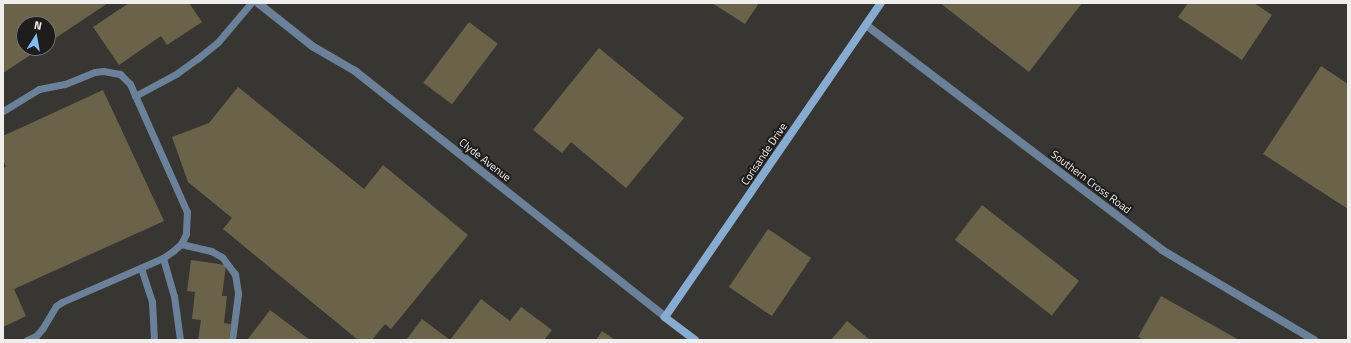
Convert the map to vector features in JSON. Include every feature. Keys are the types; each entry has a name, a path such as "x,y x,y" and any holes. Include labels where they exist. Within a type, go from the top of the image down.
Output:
{"street":[{"name":"Clyde Avenue","path":"258,3 312,46 355,71 695,340"},
{"name":"Corisande Drive","path":"666,317 881,3"},
{"name":"Southern Cross Road","path":"866,25 1162,250 1314,340"}],"lane":[{"path":"135,96 176,74 197,59 218,42 251,3"},
{"path":"3,111 40,89 65,84 95,72 103,71 120,74 130,84 187,212 186,234 181,244 163,258 62,302 54,309 37,338 26,340"},
{"path":"181,244 211,252 222,257 235,274 238,294 232,340"},
{"path":"163,258 174,296 180,340"},
{"path":"140,268 152,302 154,340"}],"building":[{"path":"3,3 108,3 56,38 56,16 16,16 16,56 29,56 3,73"},
{"path":"129,3 189,3 202,22 167,45 161,36 119,65 93,27"},
{"path":"712,3 759,3 745,24"},
{"path":"940,3 1082,3 1029,72"},
{"path":"1188,3 1254,3 1272,15 1242,60 1178,17"},
{"path":"469,22 498,44 452,104 423,83"},
{"path":"599,48 684,118 626,188 571,142 562,153 533,130"},
{"path":"1321,66 1348,84 1348,209 1263,154"},
{"path":"238,87 364,189 383,165 468,235 391,329 385,324 372,340 358,340 223,229 232,218 188,182 172,137 209,123"},
{"path":"103,90 164,221 14,289 26,316 3,327 3,168 6,167 3,160 3,136"},
{"path":"982,205 1079,281 1052,315 955,240"},
{"path":"768,229 811,258 772,316 729,287"},
{"path":"191,260 226,265 222,296 227,296 224,323 231,324 229,340 198,340 201,320 192,319 195,292 187,291"},
{"path":"1161,296 1239,340 1144,340 1138,337"},
{"path":"481,299 510,321 521,307 552,330 544,340 450,340"},
{"path":"270,310 310,340 248,339"},
{"path":"422,319 450,340 406,340"},
{"path":"847,321 870,340 831,340"},
{"path":"602,331 615,340 596,340"}]}
